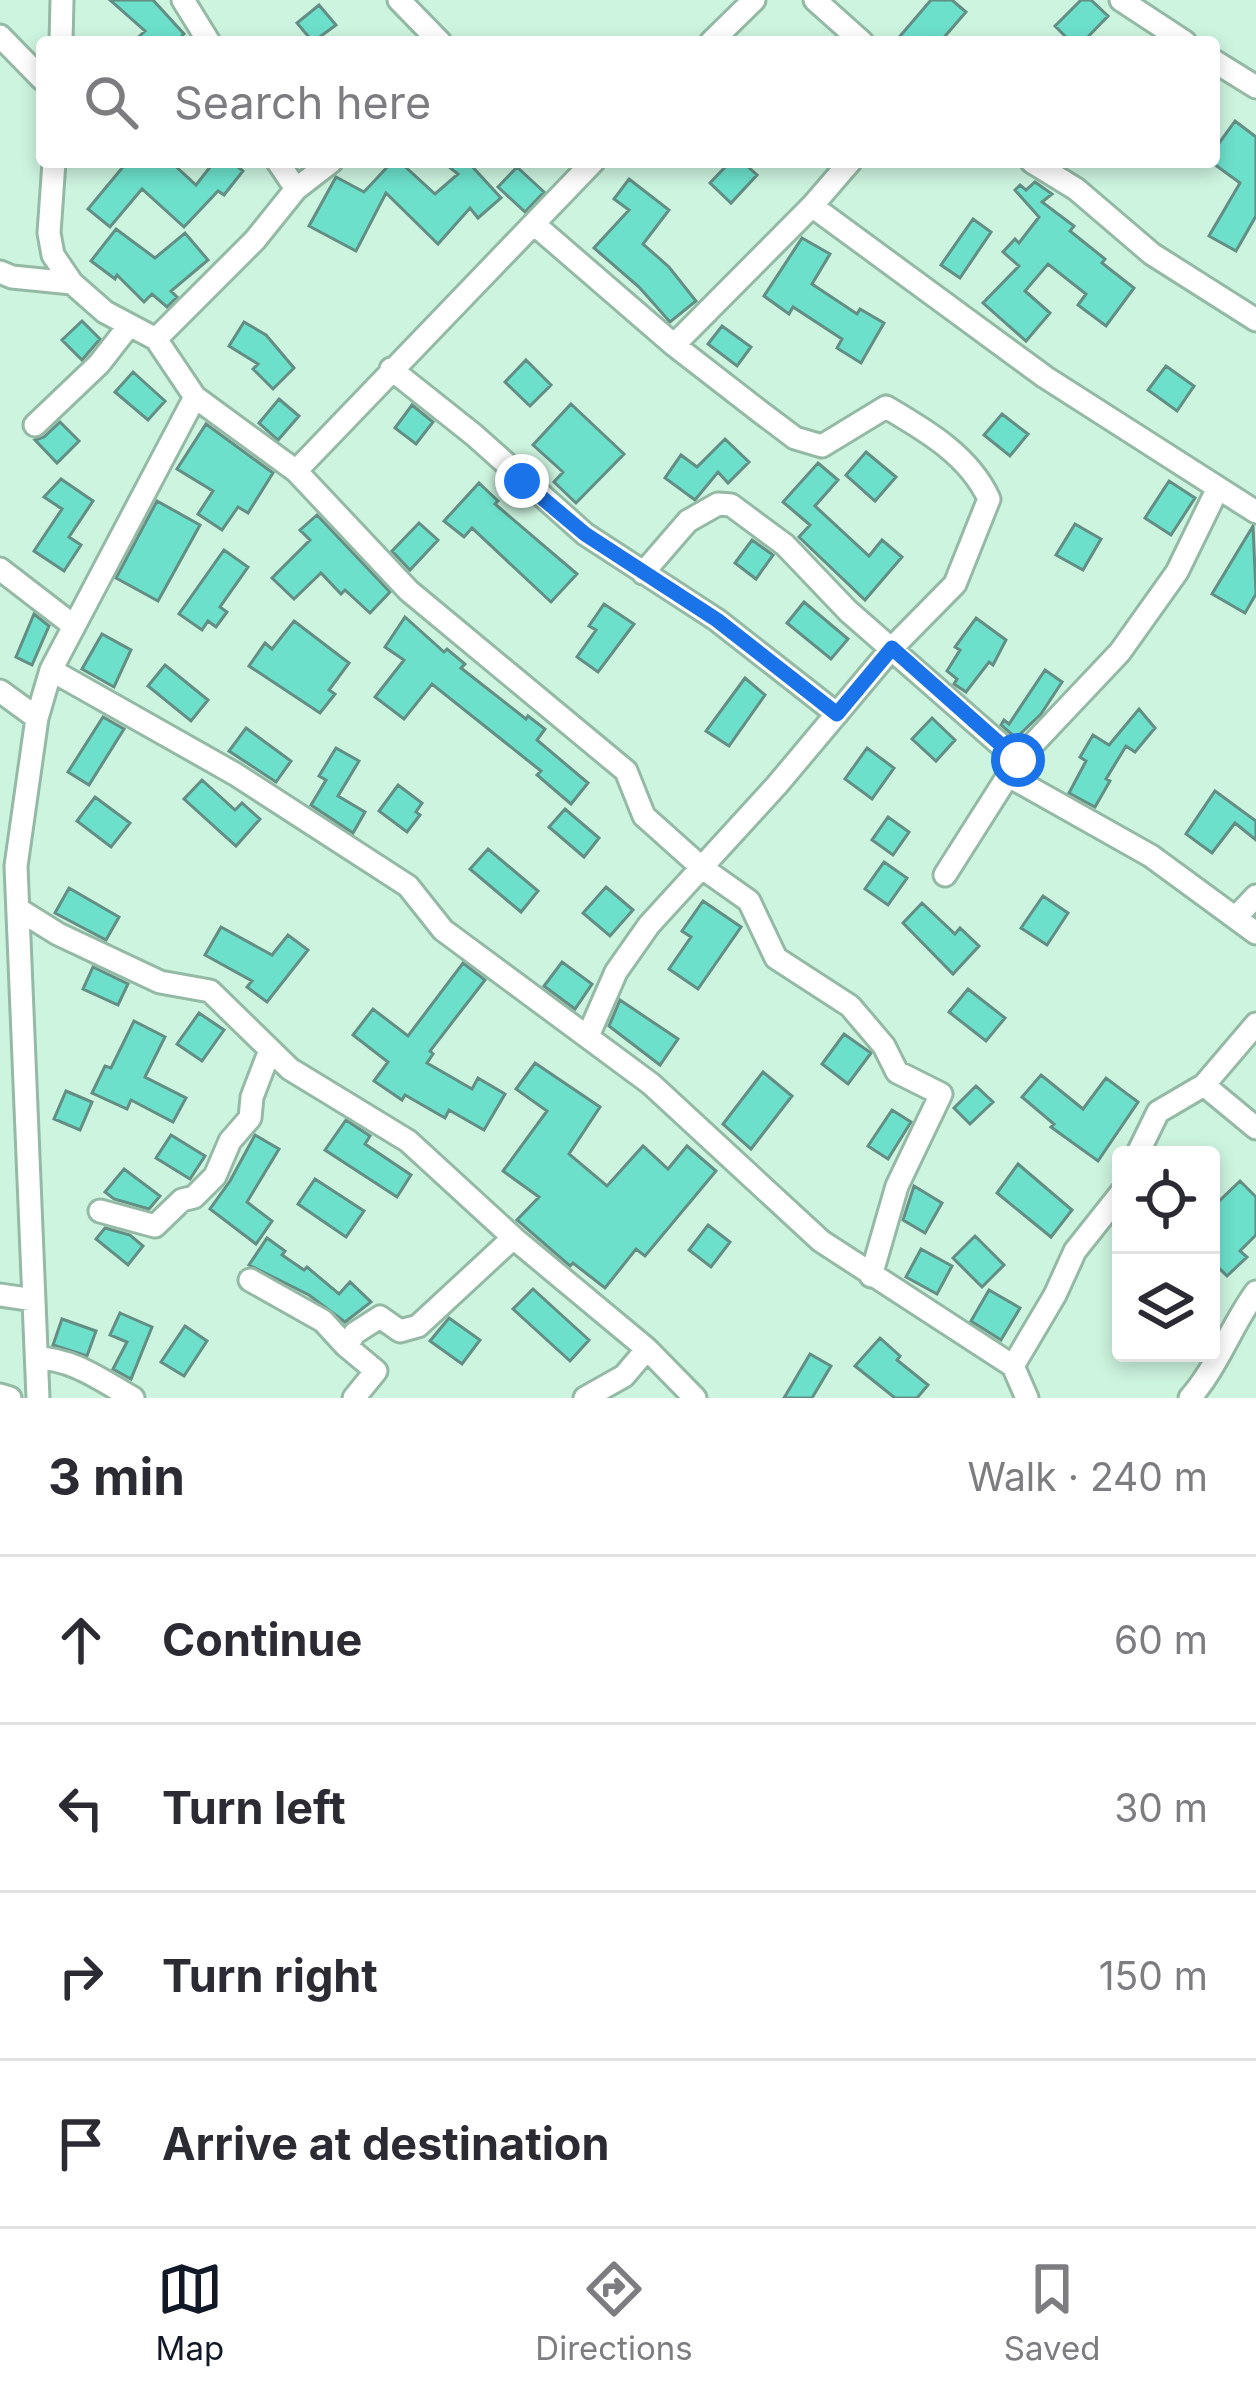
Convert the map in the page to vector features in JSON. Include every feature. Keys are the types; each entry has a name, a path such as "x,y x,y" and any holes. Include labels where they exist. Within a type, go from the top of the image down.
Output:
{"street":[{"path":"61,36 62,0"},
{"path":"183,0 205,36"},
{"path":"399,0 434,36"},
{"path":"815,0 855,36"},
{"path":"1121,0 1176,36"},
{"path":"716,36 744,3"},
{"path":"0,36 36,73"},
{"path":"1220,65 1256,87"},
{"path":"54,168 49,233 53,255 72,283 128,327 155,339 195,397 296,471 409,591 626,770 644,816 749,902 776,958 850,1006 884,1046 898,1072 941,1094 897,1186 871,1276"},
{"path":"282,168 296,189"},
{"path":"155,339 255,240 296,189 323,168"},
{"path":"296,471 534,224 581,168"},
{"path":"674,345 845,168"},
{"path":"1042,168 1076,189 1152,254 1256,320"},
{"path":"812,206 1045,377 1256,512"},
{"path":"534,224 674,345 795,438 822,446 886,407 927,432 971,470 988,499 955,584 892,648 649,925 616,973 588,1036"},
{"path":"0,272 72,283"},
{"path":"35,425 99,364 128,327"},
{"path":"391,369 585,534 765,655 837,714"},
{"path":"38,1398 16,866 38,718 51,670 195,397"},
{"path":"945,875 1013,768 1120,652 1177,572 1218,488"},
{"path":"643,573 688,521 718,504 731,505 785,545 1013,768 1151,856 1256,933"},
{"path":"0,569 74,626"},
{"path":"51,670 235,774 408,886 443,930 651,1084 821,1240 1013,1366 1027,1398"},
{"path":"2,696 38,718"},
{"path":"1236,917 1256,896"},
{"path":"18,909 58,934 160,982 210,991 290,1070 407,1141 513,1238 647,1349 695,1398"},
{"path":"1141,1146 1158,1112 1204,1085 1256,1024"},
{"path":"100,1211 155,1226 182,1200 194,1197 215,1176 230,1141 250,1118 252,1097 270,1050"},
{"path":"1204,1085 1256,1128"},
{"path":"1013,1366 1076,1251 1112,1205"},
{"path":"346,1346 355,1333 380,1317 400,1331 418,1326 513,1238"},
{"path":"250,1280 323,1321 376,1371 354,1398"},
{"path":"1190,1398 1249,1319 1256,1292"},
{"path":"0,1295 34,1300"},
{"path":"585,1398 624,1376 647,1349"},
{"path":"37,1358 81,1368 134,1398"},
{"path":"0,1395 10,1398"}],"building":[{"path":"110,0 153,0 184,34 140,36 145,31"},
{"path":"931,0 952,0 966,12 945,36 900,36"},
{"path":"1081,0 1091,0 1108,16 1089,36 1065,36 1055,26"},
{"path":"319,5 336,25 321,36 308,36 297,23"},
{"path":"1235,121 1256,137 1256,216 1236,251 1209,236 1240,183 1219,168 1220,142"},
{"path":"122,168 178,168 196,185 209,168 243,171 224,195 218,191 184,227 142,189 110,227 88,209"},
{"path":"386,168 407,168 435,194 458,174 450,168 474,168 501,198 478,218 470,208 438,244 386,193 356,251 309,226 336,177 364,192"},
{"path":"518,168 544,192 525,212 498,187"},
{"path":"724,168 749,168 757,175 731,203 710,183"},
{"path":"629,179 669,210 643,244 696,301 670,322 594,248 629,210 614,199"},
{"path":"1035,182 1052,194 1042,202 1074,226 1070,231 1134,288 1106,326 1078,305 1086,294 1048,264 1025,291 1050,313 1026,341 983,303 1019,266 1003,252 1015,239 1019,243 1039,217 1015,190 1020,185 1026,190"},
{"path":"973,219 991,232 960,278 941,265"},
{"path":"116,229 155,258 185,233 208,260 171,291 177,297 167,307 152,294 144,302 117,275 115,279 91,261"},
{"path":"802,238 830,254 812,284 857,314 860,309 884,323 861,363 837,348 842,339 793,307 789,314 764,296"},
{"path":"82,321 100,339 82,360 62,340"},
{"path":"244,322 266,335 294,368 273,389 253,369 258,364 229,346"},
{"path":"722,326 751,347 737,366 708,344"},
{"path":"526,360 551,385 530,406 505,382"},
{"path":"1166,366 1194,386 1177,411 1148,390"},
{"path":"133,372 165,401 148,420 115,392"},
{"path":"279,399 299,416 278,440 259,423"},
{"path":"571,404 624,454 576,503 554,482 563,472 533,445"},
{"path":"412,405 433,422 416,444 395,428"},
{"path":"1002,414 1028,434 1010,456 984,435"},
{"path":"60,422 79,441 57,463 35,440"},
{"path":"206,424 273,473 248,513 238,507 222,530 198,514 213,491 177,469"},
{"path":"725,439 749,462 728,483 718,472 695,500 665,478 681,455 697,467"},
{"path":"866,452 896,477 875,501 846,475"},
{"path":"818,463 838,480 815,506 869,556 882,540 902,557 865,600 799,537 810,525 783,502"},
{"path":"61,479 93,501 69,537 81,545 64,571 34,551 62,509 44,497"},
{"path":"1169,481 1195,498 1171,535 1145,518"},
{"path":"479,483 498,501 495,504 577,574 551,602 472,528 464,537 444,521"},
{"path":"157,501 200,525 158,601 116,578"},
{"path":"317,515 390,592 370,613 345,590 341,594 321,573 294,599 272,578 310,540 300,530"},
{"path":"419,523 438,540 410,570 392,551"},
{"path":"1075,524 1101,539 1083,570 1056,555"},
{"path":"1253,526 1256,594 1245,613 1212,594"},
{"path":"752,540 773,555 756,579 735,563"},
{"path":"224,550 248,567 220,607 227,612 216,627 208,621 202,630 179,614"},
{"path":"804,602 848,639 831,659 787,623"},
{"path":"604,604 634,624 598,672 577,657 596,630 589,626"},
{"path":"34,614 49,626 32,665 16,657"},
{"path":"405,617 465,664 461,668 545,729 537,740 588,783 571,804 537,775 541,771 432,684 404,719 375,697 404,660 385,647"},
{"path":"976,618 1006,640 993,665 989,662 966,692 947,671 960,650 955,647"},
{"path":"294,621 349,663 329,690 335,694 320,713 249,666 265,643 272,649"},
{"path":"102,634 131,650 114,687 82,669"},
{"path":"165,665 208,700 191,721 148,686"},
{"path":"1045,670 1062,682 1041,714 1016,738 1001,725 1004,720 1009,724"},
{"path":"745,678 765,695 729,746 706,731"},
{"path":"1139,709 1155,728 1135,752 1126,746 1095,807 1069,793 1086,761 1080,757 1093,735 1109,745"},
{"path":"103,717 124,729 89,785 68,772"},
{"path":"932,718 955,740 936,761 912,739"},
{"path":"246,728 291,761 276,782 229,751"},
{"path":"336,748 359,761 338,796 365,812 353,833 311,805 326,780 319,776"},
{"path":"867,748 894,768 872,799 845,779"},
{"path":"202,780 235,810 242,803 260,819 236,846 184,799"},
{"path":"398,785 422,803 416,812 420,815 407,832 379,811"},
{"path":"1215,791 1256,821 1256,840 1235,823 1212,853 1186,834"},
{"path":"95,797 130,823 111,847 77,821"},
{"path":"565,809 599,838 584,857 549,827"},
{"path":"888,817 909,832 893,855 872,840"},
{"path":"488,849 538,891 521,912 470,869"},
{"path":"884,862 907,878 888,905 865,889"},
{"path":"606,887 633,910 610,936 583,913"},
{"path":"69,888 119,917 106,940 55,913"},
{"path":"1043,896 1068,913 1047,945 1021,928"},
{"path":"703,901 741,927 698,989 669,969 691,937 682,931"},
{"path":"922,903 955,934 960,928 979,946 953,974 903,923"},
{"path":"221,927 272,955 288,935 308,950 267,1002 247,987 252,981 205,955"},
{"path":"562,962 592,984 575,1009 544,986"},
{"path":"463,963 485,980 430,1051 433,1054 427,1063 472,1089 478,1078 505,1094 484,1130 449,1110 445,1118 405,1095 402,1100 374,1081 388,1062 353,1035 373,1009 408,1036"},
{"path":"93,967 128,984 118,1005 83,989"},
{"path":"968,989 1005,1018 986,1041 949,1012"},
{"path":"620,1000 678,1039 660,1065 609,1026"},
{"path":"199,1013 224,1030 202,1061 177,1044"},
{"path":"134,1021 165,1037 145,1077 186,1098 173,1122 131,1100 127,1109 92,1093 105,1066 111,1068"},
{"path":"844,1034 871,1053 848,1084 822,1064"},
{"path":"535,1063 600,1107 569,1154 607,1186 643,1146 668,1169 687,1146 716,1171 645,1256 636,1249 605,1288 573,1263 570,1266 517,1220 539,1197 503,1171 547,1111 516,1089"},
{"path":"763,1072 792,1096 751,1149 723,1124"},
{"path":"1041,1075 1083,1109 1106,1078 1138,1102 1098,1161 1051,1127 1054,1124 1022,1097"},
{"path":"976,1086 993,1102 970,1124 954,1108"},
{"path":"66,1091 92,1102 80,1130 54,1119"},
{"path":"892,1110 911,1122 888,1159 868,1146"},
{"path":"346,1120 370,1136 365,1144 411,1175 397,1197 325,1150"},
{"path":"171,1135 205,1156 190,1179 156,1158"},
{"path":"255,1135 279,1149 247,1202 272,1221 256,1244 210,1209"},
{"path":"1018,1164 1072,1210 1051,1237 997,1193"},
{"path":"124,1169 160,1196 149,1209 105,1192"},
{"path":"315,1179 364,1211 346,1237 298,1204"},
{"path":"1240,1181 1256,1197 1256,1235 1240,1251 1247,1257 1227,1276 1220,1269 1220,1200"},
{"path":"914,1186 942,1203 925,1233 903,1220"},
{"path":"708,1225 730,1242 711,1267 689,1250"},
{"path":"105,1228 130,1235 143,1246 128,1265 96,1239"},
{"path":"975,1236 1004,1265 982,1287 953,1258"},
{"path":"267,1238 285,1251 282,1255 304,1270 307,1267 339,1294 350,1282 371,1302 345,1322 309,1295 249,1265"},
{"path":"921,1249 952,1266 937,1294 906,1277"},
{"path":"533,1289 589,1340 570,1361 513,1309"},
{"path":"989,1290 1020,1308 1001,1340 971,1321"},
{"path":"120,1313 152,1327 131,1379 113,1369 127,1342 110,1335"},
{"path":"449,1318 480,1340 462,1364 430,1341"},
{"path":"62,1319 96,1331 87,1356 53,1345"},
{"path":"185,1326 207,1341 184,1376 161,1362"},
{"path":"880,1338 900,1356 897,1360 928,1385 917,1398 895,1398 855,1366"},
{"path":"810,1354 831,1366 812,1398 784,1398"}],"route":[{"path":"522,481 585,534 717,620 837,714 892,648 1018,760"}]}
